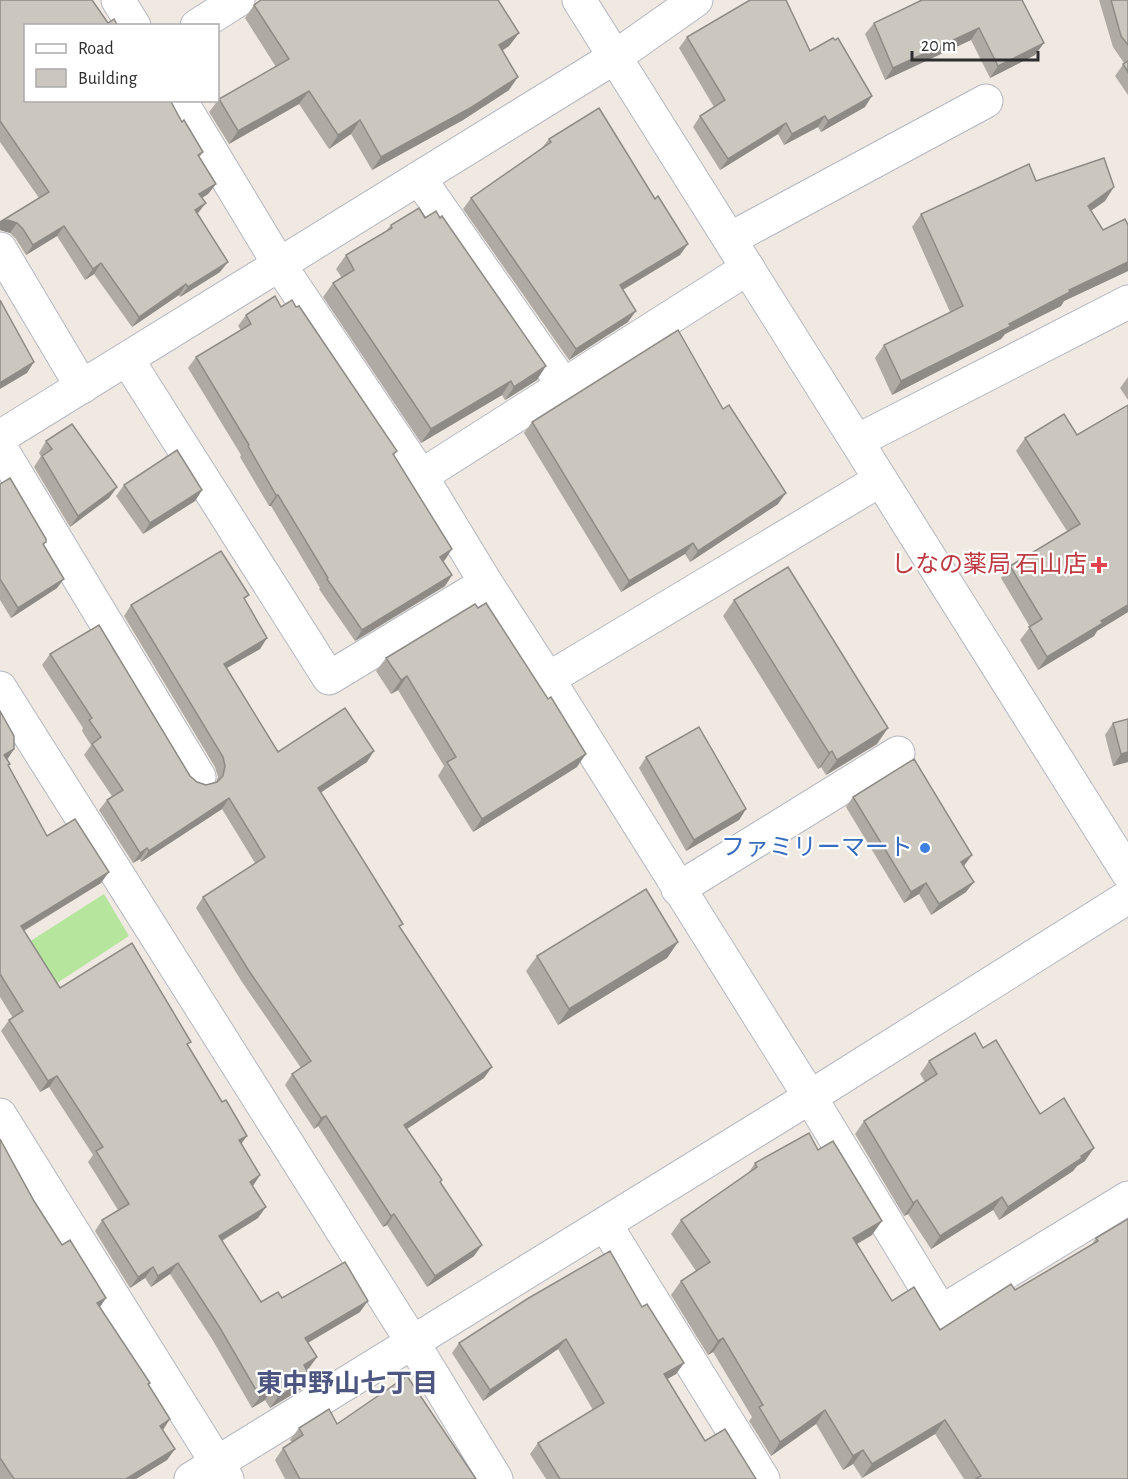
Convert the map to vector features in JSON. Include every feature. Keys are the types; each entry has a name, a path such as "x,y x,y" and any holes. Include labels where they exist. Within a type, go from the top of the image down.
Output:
{"street":[{"path":"118,0 133,24"},
{"path":"200,24 238,0"},
{"path":"579,0 1128,873"},
{"path":"0,437 615,57 696,0"},
{"path":"730,239 987,101"},
{"path":"181,102 279,264 421,476 942,1312 1128,1198"},
{"path":"419,178 564,386"},
{"path":"0,249 82,387"},
{"path":"421,476 748,268"},
{"path":"857,441 1128,302"},
{"path":"127,359 328,678 486,583"},
{"path":"0,447 199,777"},
{"path":"548,679 880,480"},
{"path":"0,688 413,1343 496,1479"},
{"path":"678,889 898,753"},
{"path":"0,1115 212,1473 413,1343 1128,897"},
{"path":"604,1224 763,1479"}],"green space":[{"path":"104,894 129,936 57,983 29,942"}],"building":[{"path":"0,0 92,0 108,23 114,19 117,24 24,24 24,102 171,102 203,152 198,155 216,184 199,194 206,203 195,210 228,262 188,287 186,284 139,317 101,263 93,269 64,226 33,245 17,223 8,220 0,222 49,192 0,121"},
{"path":"261,0 498,0 519,33 499,45 518,77 472,107 381,157 360,120 338,135 309,91 238,131 219,99 289,59 254,5"},
{"path":"750,0 786,0 810,51 833,38 835,40 838,38 872,96 828,121 825,116 792,134 786,123 728,159 700,116 725,100 687,37"},
{"path":"922,0 1022,0 1044,43 998,66 979,28 893,68 874,23"},
{"path":"1111,0 1128,0 1128,45 1121,36"},
{"path":"1128,61 1128,72 1123,64"},
{"path":"599,108 655,199 658,196 688,244 620,285 636,311 576,349 471,198 551,142 549,139"},
{"path":"1104,158 1114,187 1088,206 1103,230 1125,219 1128,225 1128,262 1069,290 1070,292 1009,324 1011,326 901,381 884,345 963,306 921,214 1029,164 1036,181"},
{"path":"419,208 425,218 436,211 440,218 442,216 546,366 514,387 511,381 431,429 333,283 354,270 346,255 392,228 391,225"},
{"path":"275,296 281,307 292,300 296,307 299,306 397,451 393,454 452,549 440,557 452,575 362,630 327,579 196,357 251,324 246,315"},
{"path":"0,300 34,362 0,383"},
{"path":"678,330 723,409 729,405 786,493 698,551 693,543 629,581 532,422"},
{"path":"1128,405 1128,605 1047,657 1029,627 1042,619 1010,566 1080,524 1025,438 1064,414 1077,435"},
{"path":"72,424 117,487 78,516 42,456 52,449 46,441"},
{"path":"177,450 202,490 150,523 124,485"},
{"path":"10,478 46,539 43,544 64,579 18,608 0,579 0,484"},
{"path":"221,551 249,595 244,598 267,638 224,664 278,752 345,708 374,751 318,788 403,924 399,926 492,1067 404,1125 442,1180 440,1182 482,1245 435,1276 394,1214 391,1216 326,1116 321,1118 292,1074 311,1061 249,971 203,897 265,857 229,798 149,851 147,848 140,853 107,800 123,790 92,744 101,737 89,720 92,718 50,654 99,625 190,776 206,785 217,782 223,776 225,766 223,757 131,605"},
{"path":"788,567 888,728 837,760 832,751 829,753 734,600"},
{"path":"486,603 548,699 551,697 586,754 482,819 447,762 456,757 407,676 401,680 386,658 475,604 478,608"},
{"path":"0,711 14,736 14,749 4,755 47,836 75,819 109,872 21,926 60,988 132,943 191,1042 187,1044 222,1102 226,1100 247,1136 239,1140 260,1175 250,1182 266,1207 219,1236 261,1302 278,1292 282,1298 345,1262 368,1301 305,1338 317,1357 304,1365 310,1377 278,1397 273,1389 260,1397 220,1328 178,1263 158,1276 153,1267 138,1277 102,1220 129,1204 96,1151 103,1147 57,1076 48,1081 9,1020 23,1011 0,974"},
{"path":"1128,719 1128,752 1121,754 1113,723"},
{"path":"699,727 746,809 694,840 646,757"},
{"path":"914,759 972,855 961,862 974,882 939,904 926,883 911,892 853,797"},
{"path":"646,889 678,942 569,1009 537,956"},
{"path":"975,1033 983,1048 996,1040 1040,1114 1064,1098 1094,1148 1008,1207 1002,1197 940,1236 917,1200 913,1203 864,1121 937,1074 929,1061"},
{"path":"809,1133 818,1150 833,1141 882,1221 853,1238 892,1301 914,1287 940,1330 1011,1284 1015,1290 1098,1241 1096,1238 1128,1219 1128,1479 975,1479 981,1476 945,1420 872,1464 863,1450 853,1456 825,1410 780,1442 759,1407 763,1405 723,1338 718,1341 681,1281 710,1262 681,1220 757,1167 755,1163"},
{"path":"0,1139 34,1201 62,1245 70,1240 106,1298 97,1303 150,1383 148,1384 170,1419 160,1426 175,1449 126,1479 14,1479 0,1458"},
{"path":"610,1251 642,1307 647,1304 684,1363 664,1374 705,1441 725,1429 756,1479 560,1479 538,1443 604,1403 566,1339 490,1390 459,1343 527,1299"},
{"path":"407,1376 476,1479 300,1479 283,1448 303,1435 299,1428 329,1409 337,1424"}],"place":[{"name":"しなの薬局 石山店","path":"1099,565"},
{"name":"ファミリーマート","path":"925,848"}],"district":[{"name":"東中野山七丁目","path":"347,1384"}]}
